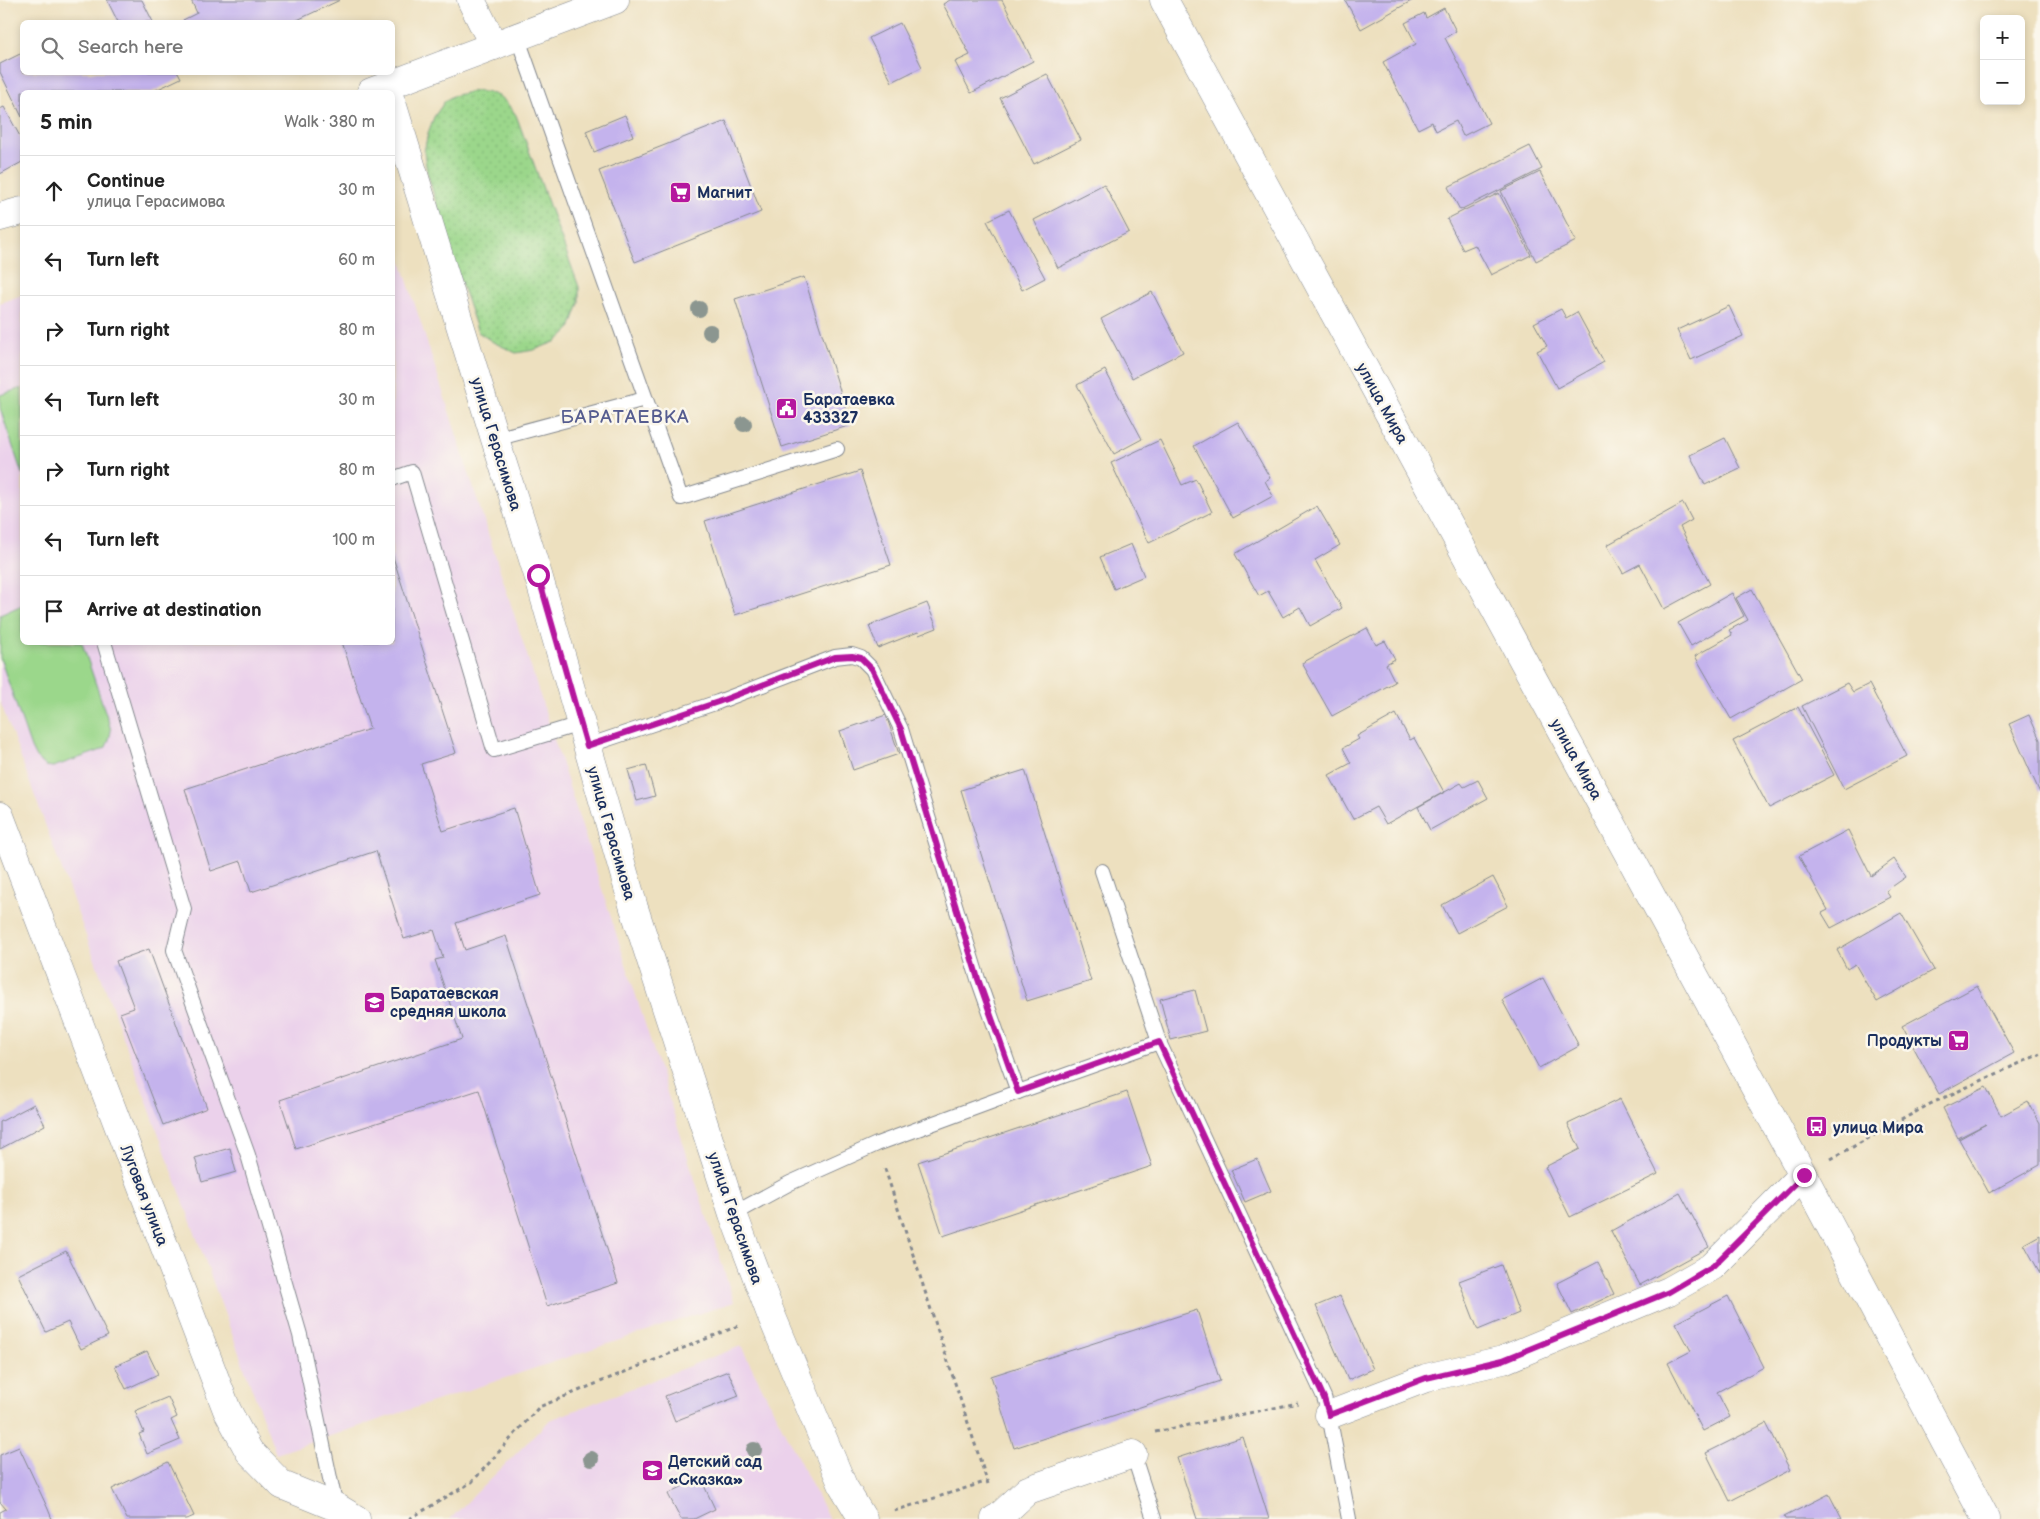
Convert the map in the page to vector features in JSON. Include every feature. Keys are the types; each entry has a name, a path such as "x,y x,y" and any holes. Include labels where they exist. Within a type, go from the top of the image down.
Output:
{"street":[{"path":"471,0 506,41"},
{"path":"394,90 506,41 615,0"},
{"name":"улица Мира","path":"1164,0 1804,1175 1986,1519"},
{"name":"улица Герасимова","path":"395,125 538,575 634,908 733,1214 770,1312 843,1486 863,1519"},
{"path":"0,217 20,212"},
{"name":"Луговая улица","path":"0,816 227,1410 249,1451 282,1485 346,1513"},
{"path":"1329,1415 1426,1378 1503,1360 1669,1292 1713,1266 1804,1175"},
{"path":"997,1518 1028,1490 1133,1454"}],"lane":[{"path":"506,41 645,398 681,498 837,449"},
{"path":"495,439 645,398"},
{"path":"395,478 412,472 494,750 583,735 718,702 835,657 852,656 861,658 872,669 901,729 978,979 1018,1092"},
{"path":"105,645 184,909 174,950 248,1155 300,1336 346,1513"},
{"path":"1102,871 1159,1042 1324,1398 1349,1519"},
{"path":"733,1214 790,1183 877,1144 1159,1042"},
{"path":"1133,1454 1154,1519"}],"path":[{"path":"1804,1175 1930,1104 2040,1054"},
{"path":"877,1144 997,1518"},
{"path":"409,1519 472,1482 539,1407 770,1312"}],"shaded area":[{"name":"Баратаевская средняя школа","path":"395,242 734,1302 276,1454 0,701 0,303 20,296 20,645 395,645"},
{"name":"Детский сад «Сказка»","path":"741,1346 829,1519 450,1519 550,1420"}],"green space":[{"path":"474,91 495,94 516,115 579,287 579,303 570,329 557,341 534,350 516,353 478,332 456,268 427,172 424,152 434,117 445,101 452,96"},
{"path":"20,389 20,468 0,408 0,395"},
{"path":"20,606 20,645 83,645 111,731 106,747 53,767 46,766 36,758 0,658 0,615"}],"building":[{"path":"107,0 142,0 152,20 117,20"},
{"path":"191,0 340,0 297,20 183,20 197,13"},
{"path":"950,0 1002,0 1033,61 971,93 955,62 970,55 943,4"},
{"path":"1345,0 1413,0 1361,29"},
{"path":"1444,8 1456,31 1445,38 1489,123 1463,136 1456,121 1436,131 1432,122 1418,129 1383,62 1416,44 1405,23 1424,13 1426,18"},
{"path":"900,23 922,67 892,82 869,38"},
{"path":"20,54 20,75 180,75 181,78 156,90 20,90 20,113 0,72 0,64"},
{"path":"1047,74 1081,140 1034,164 1000,98"},
{"path":"4,107 20,136 20,163 0,174 0,109"},
{"path":"625,115 633,136 594,152 586,131"},
{"name":"Магнит","path":"726,121 761,212 635,262 599,171"},
{"path":"1530,146 1542,169 1460,210 1448,187"},
{"path":"1540,172 1576,241 1536,261 1501,191"},
{"path":"1104,184 1129,232 1058,268 1034,220"},
{"path":"1499,193 1531,255 1491,275 1475,245 1463,250 1447,219"},
{"path":"1009,210 1045,278 1022,290 987,221"},
{"path":"804,277 851,425 782,447 735,299"},
{"path":"1152,292 1183,352 1132,378 1101,319"},
{"path":"1729,306 1743,336 1691,360 1677,330"},
{"path":"1561,309 1566,318 1577,312 1604,362 1557,388 1537,351 1547,346 1534,323"},
{"path":"1105,370 1142,439 1114,454 1077,385"},
{"path":"1238,422 1270,478 1265,481 1273,496 1233,518 1194,446"},
{"path":"1725,438 1740,468 1705,485 1690,455"},
{"path":"1160,440 1182,485 1196,479 1212,512 1149,543 1111,463"},
{"path":"860,471 891,565 735,615 705,521"},
{"path":"1683,503 1692,520 1680,527 1710,584 1664,609 1640,564 1623,573 1607,545"},
{"path":"1317,506 1340,545 1315,560 1342,608 1310,626 1300,607 1283,617 1268,591 1259,596 1235,554"},
{"path":"1131,544 1144,576 1114,589 1100,557"},
{"path":"395,563 456,753 421,764 443,831 514,808 540,895 456,923 465,950 506,936 618,1283 547,1306 479,1090 296,1149 280,1100 462,1039 435,960 443,958 434,930 404,939 376,851 251,892 241,861 211,871 185,789 370,729 343,645 395,645"},
{"path":"1752,589 1802,679 1731,719 1695,656 1732,635 1729,630 1748,620 1736,598"},
{"path":"1732,593 1744,616 1691,646 1678,623"},
{"path":"927,603 937,628 919,635 918,632 878,648 869,626"},
{"path":"1367,628 1376,645 1385,641 1395,659 1386,664 1395,682 1332,716 1302,663"},
{"path":"1847,683 1853,692 1869,684 1907,756 1844,789 1802,706"},
{"path":"1798,707 1834,775 1769,808 1733,741"},
{"path":"1396,714 1410,740 1414,738 1444,792 1386,824 1376,807 1353,819 1329,775 1351,763 1343,748 1359,739 1357,736"},
{"path":"886,715 899,754 853,770 840,731"},
{"path":"2029,715 2040,740 2040,793 2009,724"},
{"path":"646,765 655,796 637,801 628,770"},
{"path":"1025,770 1091,981 1027,1001 961,790"},
{"path":"1478,780 1488,798 1430,830 1418,807 1461,783 1464,787"},
{"path":"1848,830 1871,876 1894,859 1906,877 1886,891 1890,897 1831,928 1822,913 1828,910 1799,856"},
{"path":"1493,877 1508,906 1457,933 1442,905"},
{"path":"1901,913 1934,970 1877,1002 1855,964 1847,969 1837,950"},
{"path":"149,949 207,1108 163,1125 120,1013 134,1008 116,961"},
{"path":"1543,978 1579,1046 1539,1068 1502,1000"},
{"name":"Продукты","path":"1977,986 2014,1053 1939,1094 1902,1026"},
{"path":"1195,990 1206,1031 1171,1040 1160,999"},
{"path":"1986,1087 2001,1116 2028,1101 2040,1123 2040,1165 1989,1193 1959,1139 1986,1124 1958,1138 1943,1108"},
{"path":"1127,1092 1152,1166 943,1236 918,1162"},
{"path":"1620,1099 1658,1174 1570,1217 1545,1167 1580,1149 1568,1124"},
{"path":"34,1104 45,1125 0,1149 0,1122"},
{"path":"230,1148 236,1172 202,1182 195,1158"},
{"path":"1257,1159 1271,1191 1245,1202 1231,1170"},
{"path":"1680,1193 1709,1247 1640,1285 1611,1231"},
{"path":"2040,1235 2040,1273 2024,1244"},
{"path":"66,1251 108,1336 81,1349 68,1322 46,1332 18,1275"},
{"path":"1598,1262 1614,1294 1572,1314 1557,1283"},
{"path":"1501,1265 1519,1313 1478,1330 1459,1281"},
{"path":"1340,1296 1373,1369 1348,1380 1316,1306"},
{"path":"1728,1296 1764,1367 1717,1392 1730,1417 1703,1431 1668,1363 1691,1351 1676,1323"},
{"path":"1197,1310 1220,1381 1014,1448 991,1376"},
{"path":"147,1351 158,1374 126,1389 115,1366"},
{"path":"728,1371 739,1396 675,1421 665,1396"},
{"path":"168,1397 177,1417 171,1420 180,1440 147,1454 139,1434 144,1432 135,1411"},
{"path":"1766,1423 1790,1470 1730,1501 1706,1453"},
{"path":"1243,1437 1269,1519 1197,1519 1177,1458"},
{"path":"19,1447 52,1519 0,1519 0,1512 6,1509 0,1502 0,1455"},
{"path":"168,1462 194,1516 187,1519 127,1519 112,1489"},
{"path":"700,1477 715,1509 694,1519 681,1519 668,1494"},
{"path":"1829,1494 1842,1519 1785,1519 1784,1517"}],"place":[{"name":"Магнит","path":"681,192"},
{"name":"Баратаевка 433327","path":"787,408"},
{"name":"Баратаевская средняя школа","path":"374,1002"},
{"name":"Продукты","path":"1958,1040"},
{"name":"улица Мира","path":"1817,1127"},
{"name":"Детский сад «Сказка»","path":"652,1470"}],"district":[{"name":"БАРАТАЕВКА","path":"625,416"}],"route":[{"path":"538,575 587,746 718,702 835,657 852,656 861,658 872,669 901,729 978,979 1018,1092 1159,1042 1324,1398 1329,1415 1426,1378 1503,1360 1669,1292 1713,1266 1804,1175"}]}
